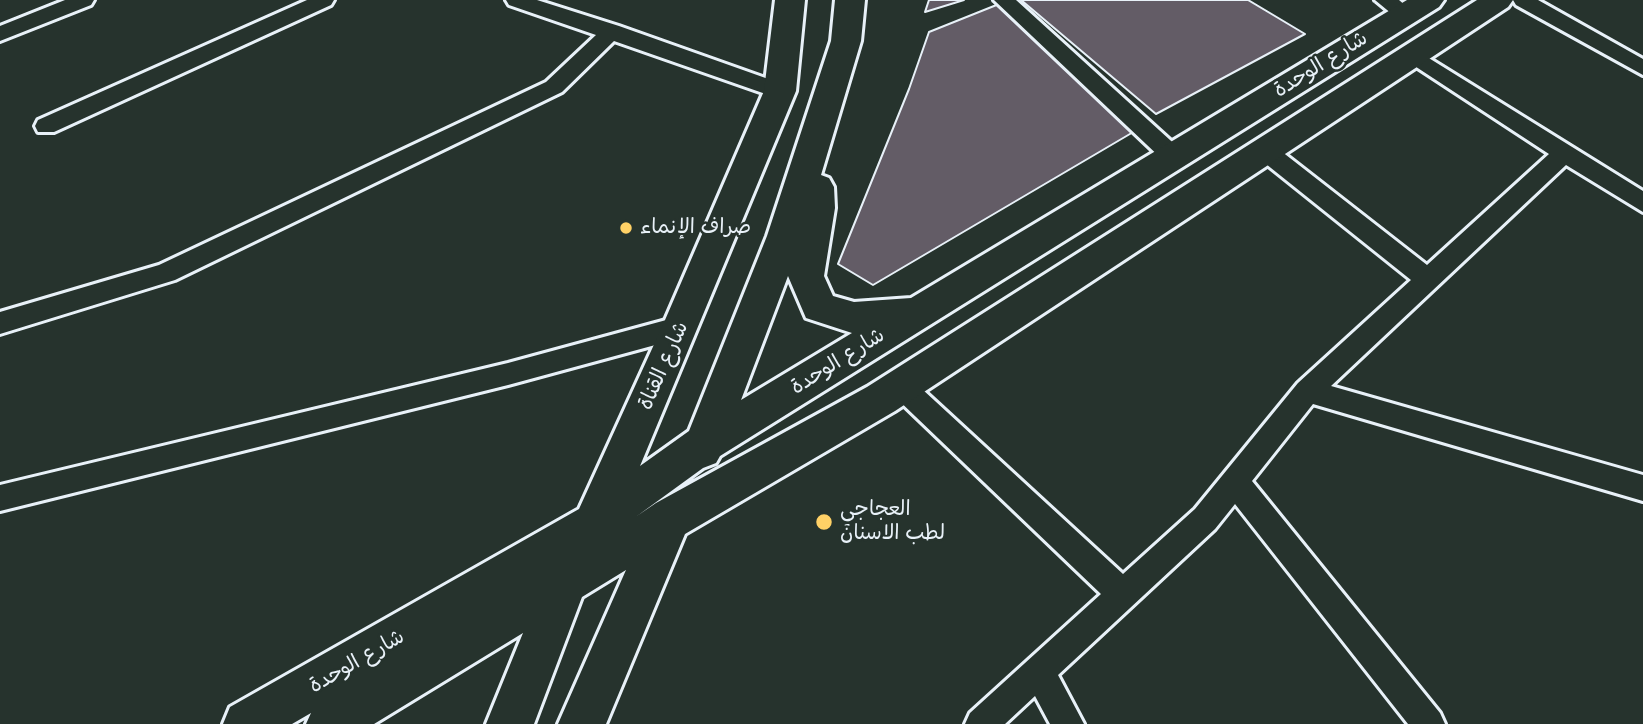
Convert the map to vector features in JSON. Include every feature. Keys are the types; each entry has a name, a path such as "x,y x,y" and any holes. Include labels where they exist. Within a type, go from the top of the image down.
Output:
{"street":[{"path":"0,34 84,0"},
{"path":"269,0 284,18"},
{"path":"46,126 324,0"},
{"path":"516,0 780,91"},
{"name":"شارع القناة","path":"510,724 564,585 595,522 681,327 780,91 790,0"},
{"path":"582,724 705,443 785,236 846,41 850,0"},
{"path":"1004,0 1172,156"},
{"path":"330,724 670,520 901,386 1498,0"},
{"path":"1523,0 1643,68"},
{"name":"شارع الوحدة","path":"247,724 595,522 705,443 1172,156 1406,5"},
{"path":"0,323 166,273 476,126 554,87 612,31"},
{"path":"1411,54 1643,203"},
{"path":"816,140 818,208 806,276 819,307 854,318 919,312"},
{"path":"1264,149 1428,280"},
{"path":"981,724 1205,519 1307,391 1565,153"},
{"path":"0,498 508,374 681,327"},
{"path":"901,386 1123,594"},
{"path":"1307,391 1643,488"},
{"path":"1235,482 1429,724"},
{"path":"1038,671 1068,724"}],"building":[{"path":"929,0 964,0 925,12"},
{"path":"1021,0 1248,0 1305,34 1156,114"},
{"path":"999,4 1135,131 873,285 838,264 909,89 929,32"}],"place":[{"name":"صراف الإنماء","path":"626,228"},
{"name":"العجاجي لطب الاسنان","path":"824,522"}]}
